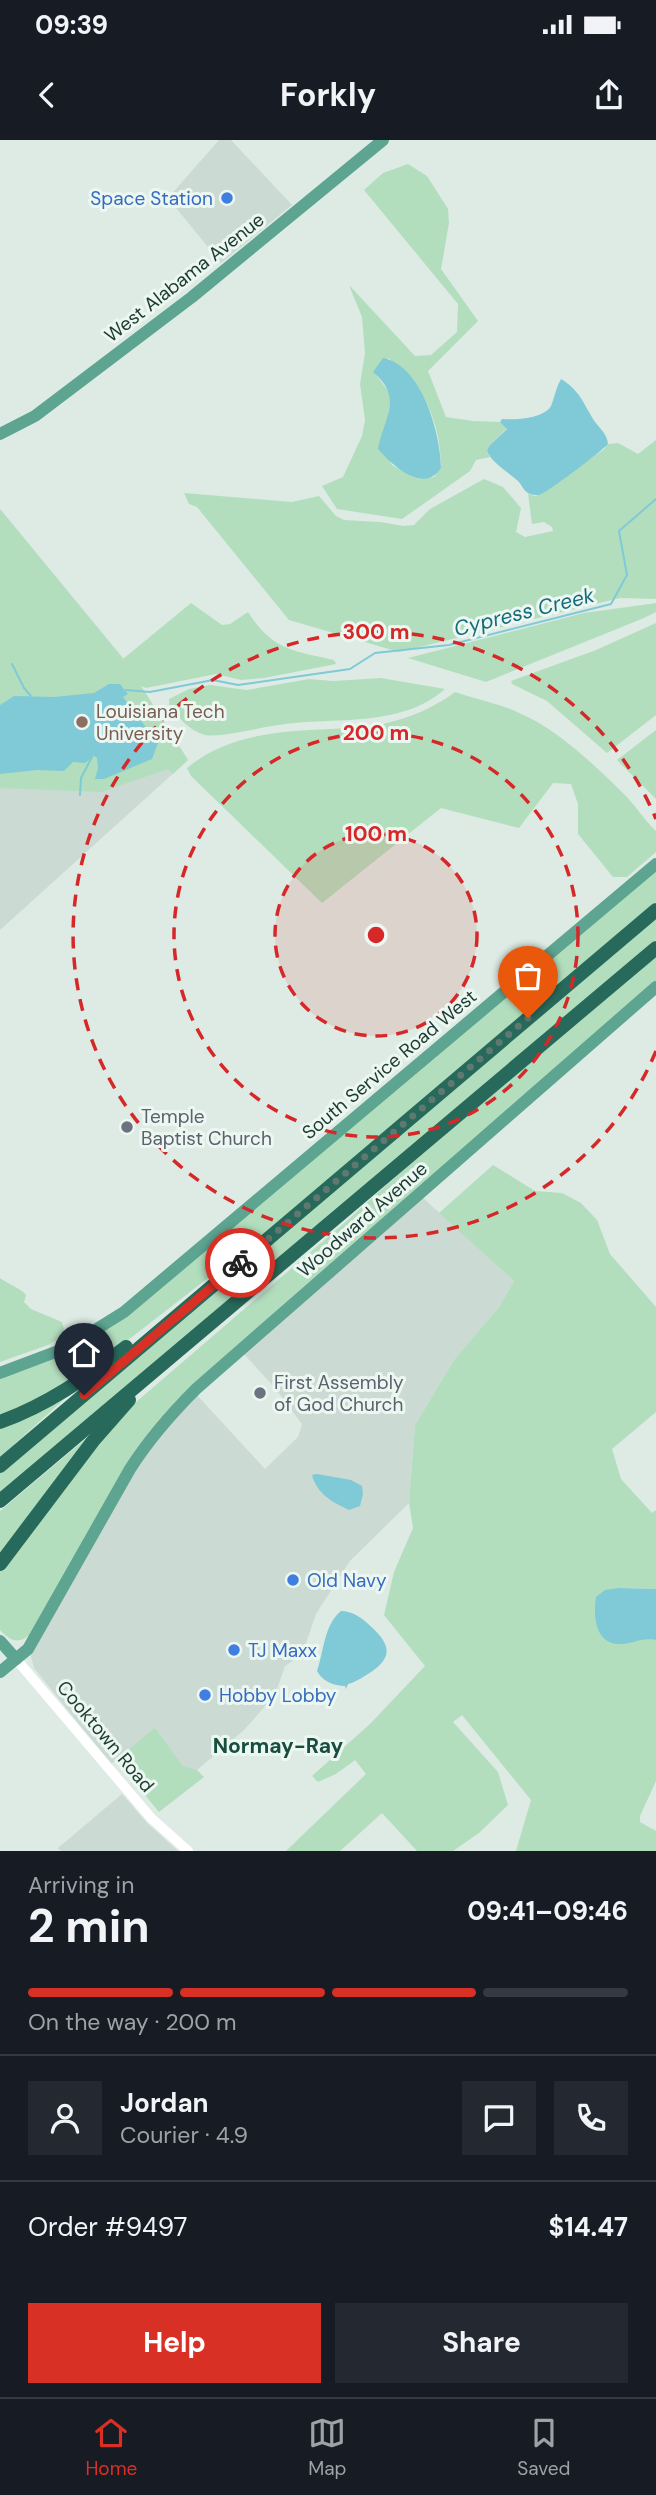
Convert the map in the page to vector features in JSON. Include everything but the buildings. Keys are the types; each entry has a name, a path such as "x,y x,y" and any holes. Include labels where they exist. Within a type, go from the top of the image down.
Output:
{"highway":[{"path":"0,1466 656,910"},
{"path":"0,1501 656,948"},
{"path":"0,1422 69,1389 139,1337 188,1306"},
{"path":"0,1564 93,1441 162,1363"}],"main road":[{"name":"West Alabama Avenue","path":"0,434 35,416 197,294 383,140"},
{"name":"South Service Road West","path":"0,1373 66,1348 124,1312 656,864"},
{"name":"Woodward Avenue","path":"0,1672 28,1649 137,1458 168,1416 656,988"},
{"name":"Cooktown Road","path":"0,1642 16,1659"}],"street":[{"name":"Cooktown Road","path":"16,1659 151,1818 188,1851"}],"shaded area":[{"path":"219,140 231,140 292,205 221,263 168,198"},
{"name":"Louisiana Tech University","path":"0,509 124,659 188,760 0,930"},
{"path":"422,1197 514,1281 499,1307 454,1360 415,1425 409,1503 350,1561 316,1614 302,1655 285,1666 275,1695 244,1730 197,1770 183,1767 155,1729 111,1764 34,1668 30,1653 139,1460 196,1394 265,1469 298,1437 302,1424 275,1388 243,1353"},
{"path":"122,1794 147,1823 178,1851 61,1851 58,1848"}],"green space":[{"path":"408,164 427,176 448,209 449,223 441,269 478,321 428,371 446,417 500,422 507,428 489,446 487,451 490,457 476,460 470,471 402,519 337,509 322,486 343,477 362,436 365,420 360,384 365,353 362,317 349,285 415,356 431,355 457,332 458,304 364,190 383,173","holes":["388,358 401,368 421,392 434,420 441,468 434,477 420,479 392,465 380,443 387,425 391,395 374,372"]},
{"path":"656,440 656,599 620,598 399,652 289,620 197,507 189,504 184,493 292,502 319,496 336,516 344,520 404,526 414,525 430,509 484,479 503,487 521,508 516,532 525,537 553,531 552,527 544,522 532,524 528,494 536,496 608,444 618,443 638,454"},
{"name":"Louisiana Tech University","path":"0,509 123,659 191,603 222,625 230,624 248,612 275,642 295,651 334,660 336,664 264,678 241,680 216,674 146,688 141,686 188,760 173,774 168,769 101,792 0,788"},
{"path":"656,603 656,612 644,618 486,682 408,658 584,613"},
{"path":"656,623 656,715 607,753 547,701 512,684 511,681 596,650"},
{"path":"381,678 445,689 427,702 387,716 271,726 212,736 189,727 169,704 169,699 189,689 210,685 247,690 309,679 333,681"},
{"path":"455,692 502,706 532,719 574,748 624,794 656,831 656,852 627,877 613,877 578,834 578,804 571,784 553,783 519,828 441,808 322,903 191,776 187,768 202,757 236,742 272,734 380,725 423,711"},
{"path":"656,730 656,799 617,760"},
{"path":"656,869 656,902 248,1247 83,1375 0,1416 0,1376 73,1347"},
{"path":"656,917 656,940 0,1495 0,1473"},
{"path":"656,955 656,981 175,1402 130,1458 33,1632 20,1640 12,1640 4,1634 0,1630 0,1571 128,1409"},
{"path":"493,1165 535,1191 562,1193 581,1203 597,1220 610,1254 656,1307 656,1412 612,1449 621,1479 652,1513 656,1510 656,1589 619,1588 620,1644 642,1638 656,1640 656,1781 640,1816 640,1822 656,1831 656,1851 516,1851 531,1800 462,1715 453,1722 498,1772 508,1805 479,1833 453,1851 417,1851 382,1813 340,1851 286,1851 366,1774 355,1760 336,1774 318,1782 312,1776 371,1723 425,1666 384,1615 394,1572 413,1528 409,1503 415,1425 454,1360 499,1307 514,1281 439,1213"},
{"path":"0,1278 26,1295 24,1302 31,1309 62,1322 64,1330 58,1339 0,1362"},
{"path":"69,1395 0,1457 0,1424"},
{"path":"102,1425 0,1559 0,1511"},
{"path":"155,1728 183,1766 197,1770 204,1777 159,1812 116,1760"}],"water":[{"path":"383,358 397,363 409,373 427,403 440,454 441,468 434,476 426,479 408,475 378,449 390,400 388,391 373,372"},
{"path":"561,379 580,397 608,444 552,487 539,495 531,494 497,464 487,451 507,429 500,422 502,419 528,418 542,414 551,406"},
{"path":"109,684 120,684 128,694 123,697 158,743 152,759 104,779 95,779 98,768 97,758 94,756 85,763 73,762 64,771 37,770 0,774 0,705 14,696 54,697 94,693"},
{"path":"312,1475 351,1480 362,1486 360,1506 349,1510 326,1497 314,1482"},
{"path":"656,1589 656,1640 622,1644 606,1640 601,1635 596,1621 596,1597 605,1590"},
{"path":"341,1611 355,1614 366,1622 380,1636 386,1649 383,1661 377,1667 348,1684 346,1689 345,1686 325,1680 317,1671 331,1623"}],"waterway":[{"name":"Cypress Creek","path":"126,690 150,692 213,680 238,685 350,669 375,653 449,645 611,604 627,575 619,531 656,499"},
{"path":"12,664 31,696"},
{"path":"80,795 81,778 92,757"}],"way so far":[{"path":"240,1263 528,1018"}],"place":[{"name":"Space Station","path":"227,198"},
{"name":"Louisiana Tech University","path":"82,722"},
{"name":"Temple Baptist Church","path":"127,1127"},
{"name":"First Assembly of God Church","path":"260,1393"},
{"name":"Old Navy","path":"293,1580"},
{"name":"TJ Maxx","path":"234,1650"},
{"name":"Hobby Lobby","path":"205,1695"}],"district":[{"name":"Normay-Ray","path":"278,1746"}],"route":[{"path":"84,1395 240,1263"}]}
